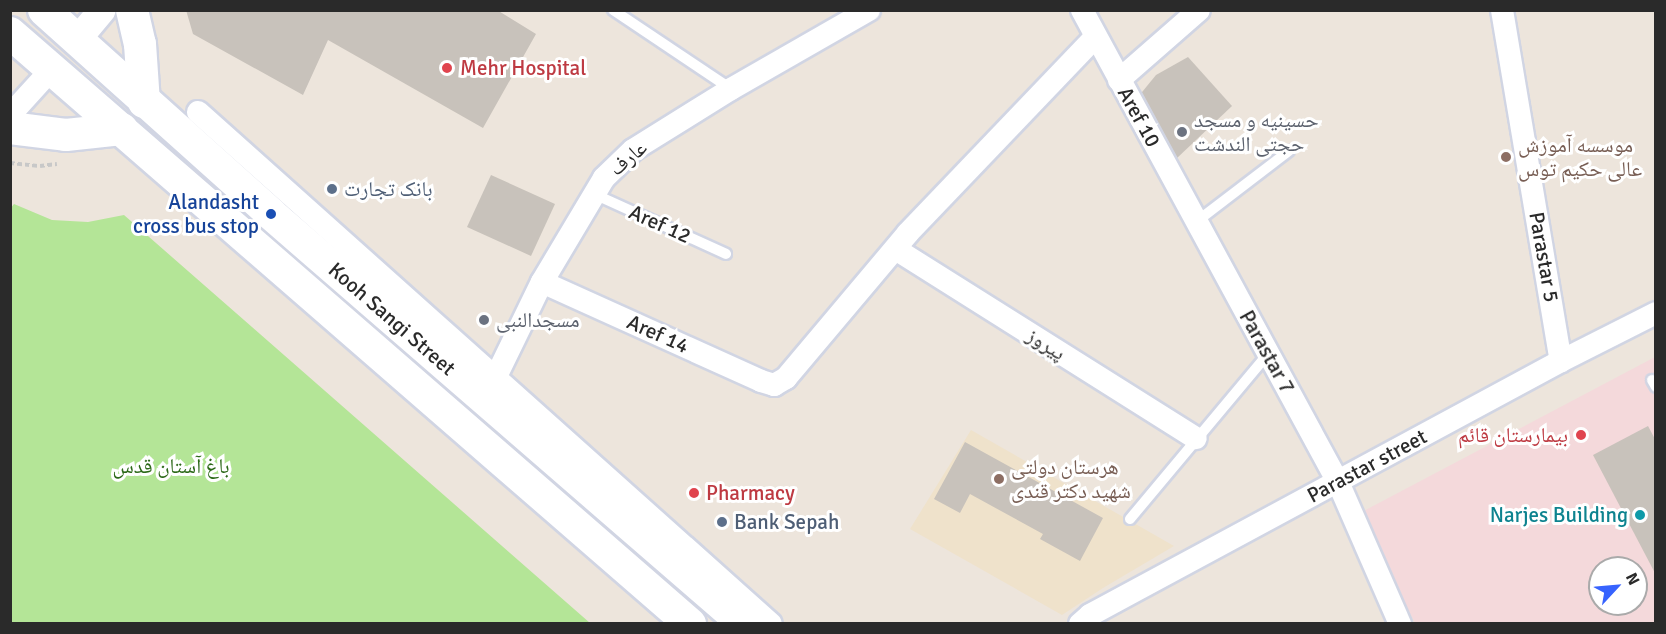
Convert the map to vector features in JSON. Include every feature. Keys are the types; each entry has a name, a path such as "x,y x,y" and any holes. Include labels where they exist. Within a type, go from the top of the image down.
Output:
{"main road":[{"name":"Kooh Sangi Street","path":"44,10 144,102 490,389 744,624"},
{"path":"132,10 140,44 144,102"},
{"name":"Kooh Sangi Street","path":"10,33 690,624"},
{"path":"51,70 77,39"},
{"path":"10,128 66,135 122,129"}],"street":[{"path":"77,39 101,10"},
{"name":"عارف","path":"490,389 542,282 604,178 633,150 731,89 869,10"},
{"name":"Aref 10","path":"1082,10 1196,222"},
{"path":"1119,80 1199,10"},
{"name":"Parastar 5","path":"1502,10 1561,361"},
{"path":"897,249 908,233 1095,37"},
{"path":"10,116 51,70"},
{"path":"198,112 490,389 771,624"},
{"name":"Parastar 7","path":"1196,222 1338,482 1400,624"},
{"name":"Aref 14","path":"542,282 774,385 786,378 897,249"},
{"name":"پیروز","path":"897,249 1196,438"},
{"name":"Parastar street","path":"1080,624 1090,615 1561,361 1656,313"}],"lane":[{"path":"613,10 731,89"},
{"path":"1196,222 1289,151"},
{"name":"Aref 12","path":"594,194 726,254"},
{"path":"1130,519 1268,354"}],"path":[{"path":"10,163 40,166 61,163"}],"shaded area":[{"name":"بیمارستان قائم","path":"1655,357 1655,623 1415,623 1358,514"},
{"name":"هرستان دولتی شهید دکتر قندی","path":"971,430 1174,546 1062,615 910,529"}],"green space":[{"name":"باغ آستان قدس","path":"14,204 52,220 88,222 124,215 590,623 11,623 10,209"}],"building":[{"name":"Mehr Hospital","path":"186,10 497,10 536,34 483,128 328,40 303,95 193,34"},
{"name":"حسینیه و مسجد حجتی الندشت","path":"1188,57 1232,106 1176,159 1138,97 1156,75"},
{"path":"491,175 555,204 531,256 467,227"},
{"name":"Narjes Building","path":"1648,426 1656,441 1656,575 1648,556 1593,455"},
{"path":"965,442 1103,518 1080,561 1040,539 1043,534 970,494 960,513 934,499"}],"place":[{"name":"Mehr Hospital","path":"447,68"},
{"name":"حسینیه و مسجد حجتی الندشت","path":"1182,132"},
{"name":"موسسه آموزش عالی حکیم توس","path":"1506,157"},
{"name":"بانک تجارت","path":"332,189"},
{"name":"Alandasht cross bus stop","path":"271,214"},
{"name":"مسجدالنبی","path":"484,320"},
{"name":"بیمارستان قائم","path":"1581,435"},
{"name":"هرستان دولتی شهید دکتر قندی","path":"999,479"},
{"name":"Pharmacy","path":"694,493"},
{"name":"Narjes Building","path":"1640,515"},
{"name":"Bank Sepah","path":"722,522"}]}
